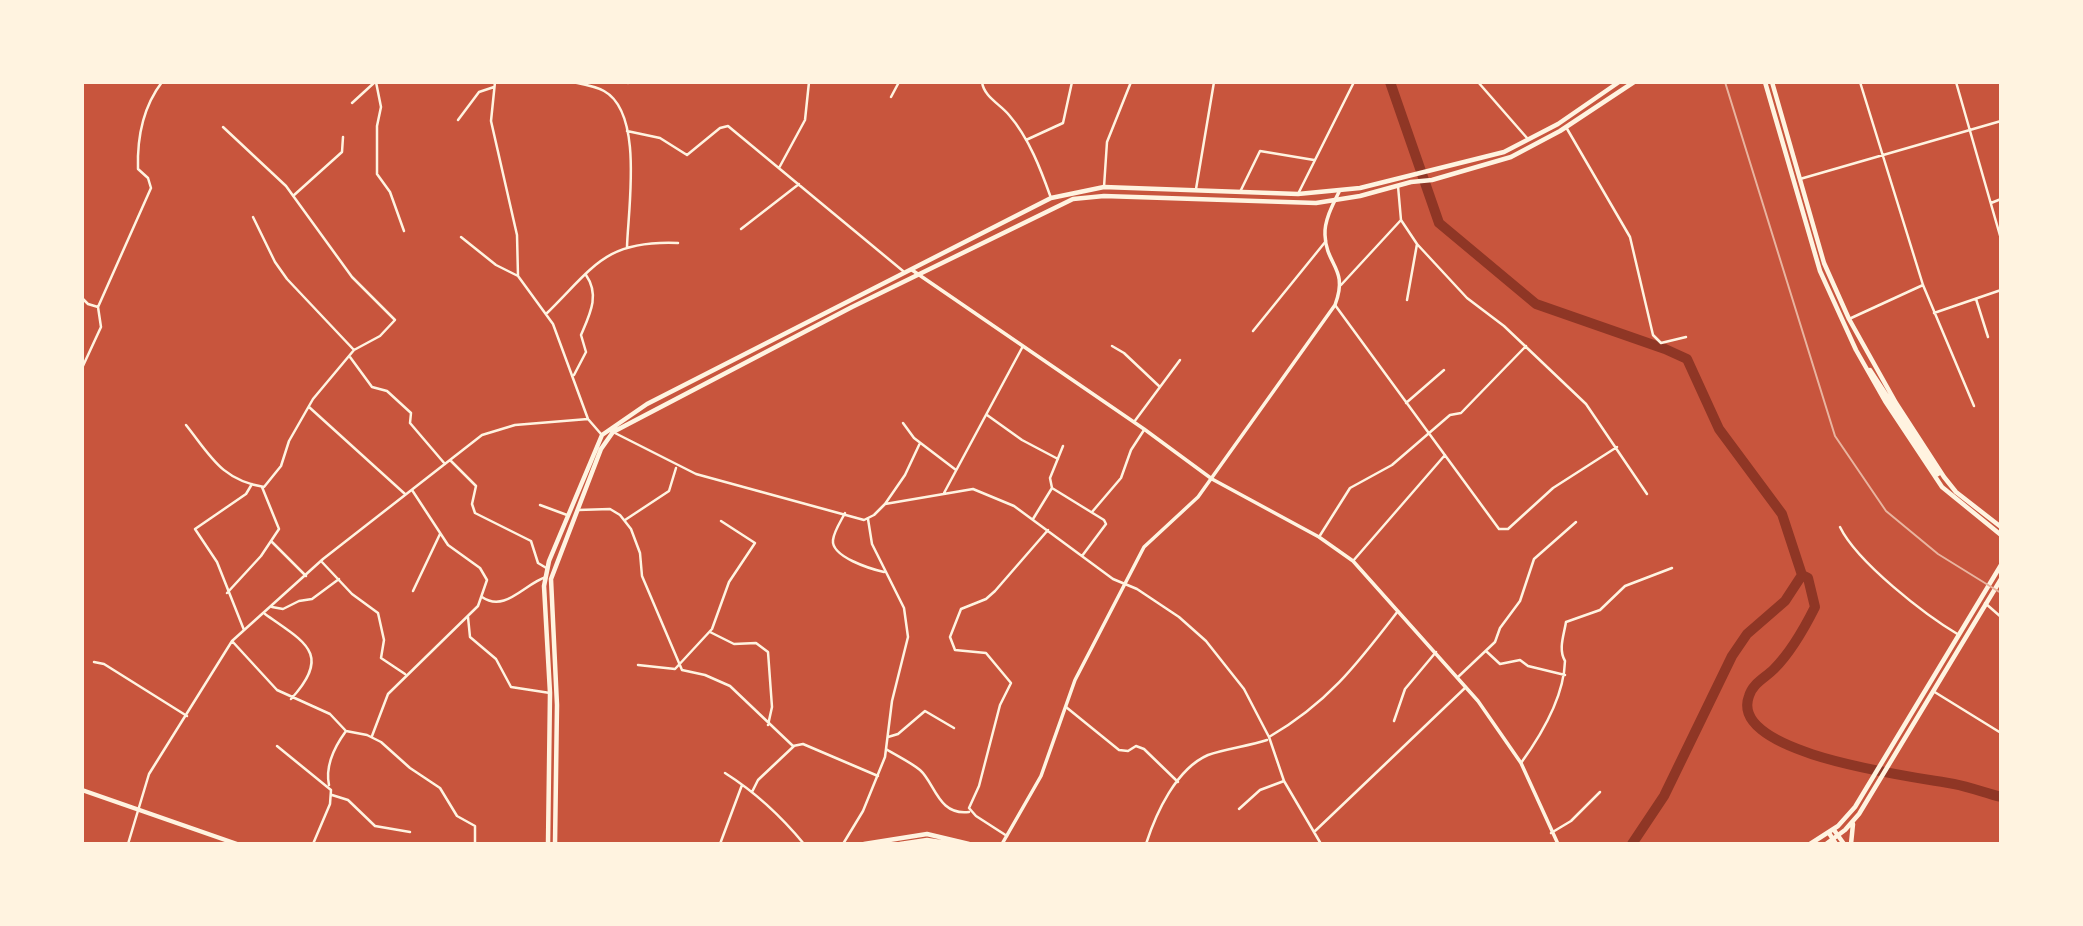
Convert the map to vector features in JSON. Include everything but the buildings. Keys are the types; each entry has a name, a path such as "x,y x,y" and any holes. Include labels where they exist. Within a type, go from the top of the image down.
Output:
{"main road":[{"path":"555,844 557,705 550,596 556,558 605,437 699,381 1051,198 1104,187 1298,194 1339,192 1410,175 1430,173 1502,153 1530,140 1619,82"},
{"path":"548,844 550,694 543,601 546,577 568,515 605,437 629,415 1073,199 1104,196 1244,202 1334,201 1411,182 1432,180 1511,157 1566,127 1634,82"},
{"path":"1765,82 1819,271 1856,350 1885,401 1942,487 2001,535"},
{"path":"1772,82 1824,263 1849,319 1897,409"},
{"path":"1863,346 1950,485 2001,527"},
{"path":"1856,350 1949,482 2001,527"},
{"path":"1826,844 1836,840 1856,818 1869,798 1884,764 2001,565"},
{"path":"1810,844 1831,832 1863,794 1933,691 2001,579"},
{"path":"82,790 221,836 237,844"},
{"path":"1850,844 1856,818"},
{"path":"1831,832 1836,840 1844,844"},
{"path":"864,844 927,834 969,844"},
{"path":"900,844 927,839 952,843"}],"street":[{"path":"82,368 102,322 98,307 151,188 148,178 138,169 138,147 146,108 162,82"},
{"path":"352,103 376,82 381,107 377,126 377,174 390,192 404,231"},
{"path":"540,82 558,82"},
{"path":"572,82 605,92 622,110 631,169 627,247"},
{"path":"779,168 805,120 809,82"},
{"path":"891,97 899,82"},
{"path":"982,82 986,94 1009,114 1026,140 1051,198"},
{"path":"1026,140 1063,123 1072,82"},
{"path":"1104,187 1107,142 1131,82"},
{"path":"1196,191 1214,82"},
{"path":"1298,194 1354,82"},
{"path":"1478,82 1530,140"},
{"path":"1860,82 1923,285 1974,406"},
{"path":"1955,82 2001,239"},
{"path":"458,120 479,92 495,85 491,121 517,235 518,276"},
{"path":"1800,179 2001,121"},
{"path":"223,127 293,196 352,277 395,320 380,336 354,351 309,407 289,441 281,466 262,487"},
{"path":"627,131 660,138 687,155 720,128 728,127 906,273"},
{"path":"1566,127 1630,237 1653,335 1661,343 1686,337"},
{"path":"293,196 342,152 343,137"},
{"path":"1240,192 1258,152 1315,160"},
{"path":"741,229 799,184"},
{"path":"1398,186 1401,220 1417,244 1467,298 1526,346 1586,404 1647,494"},
{"path":"1339,192 1325,226 1326,241 1341,285"},
{"path":"1991,203 2001,200"},
{"path":"253,217 275,262 287,279 354,351"},
{"path":"1002,844 1041,776 1081,668 1147,542 1192,503 1212,479 1335,305 1341,285 1401,220"},
{"path":"461,237 496,265 518,276 546,314 574,376 588,419 605,437"},
{"path":"1253,331 1326,241"},
{"path":"546,314 606,255 627,247 657,242 678,243"},
{"path":"1407,300 1417,244"},
{"path":"912,270 1134,422 1212,479 1319,537 1353,561 1466,687 1521,763 1558,844"},
{"path":"574,376 586,352 581,335 593,308 593,290 586,275"},
{"path":"1849,319 1923,285"},
{"path":"1934,313 2001,290"},
{"path":"82,298 88,304 98,307"},
{"path":"1976,299 1988,337"},
{"path":"1335,305 1445,455 1490,522 1503,530 1553,488 1617,447"},
{"path":"944,493 1023,346"},
{"path":"1112,346 1160,387"},
{"path":"1319,537 1350,488 1392,465 1450,415 1461,413 1526,346"},
{"path":"82,353 88,355"},
{"path":"350,356 372,387 387,391 411,413 413,426 444,464"},
{"path":"1134,422 1180,360"},
{"path":"1406,403 1444,370"},
{"path":"309,407 406,495"},
{"path":"986,414 1022,440 1058,459"},
{"path":"128,844 137,809 155,762 187,716 232,641 321,561 482,435 495,429 533,422 588,419"},
{"path":"903,423 920,443 957,470"},
{"path":"186,425 211,461 262,487 278,524 272,542 227,593"},
{"path":"1092,512 1121,478 1131,450 1144,429"},
{"path":"613,432 676,467 869,519"},
{"path":"869,519 885,504 905,475 920,443"},
{"path":"1032,519 1052,488 1050,478 1063,446"},
{"path":"1353,561 1445,455"},
{"path":"450,460 475,486 472,504 475,513 531,541 538,563 548,569"},
{"path":"625,520 669,491 676,467"},
{"path":"244,630 227,593 217,562 195,529 246,494 252,484"},
{"path":"1052,488 1092,512 1106,524 1082,556"},
{"path":"885,504 973,489 1014,506 1082,556 1179,617 1206,641 1244,689 1269,738 1284,781 1321,844"},
{"path":"372,737 382,705 405,674 468,616 482,597 487,580 484,572 448,545 412,490"},
{"path":"540,505 568,515"},
{"path":"576,510 605,508 625,520 636,540 642,576 679,667 730,686 768,725 794,746"},
{"path":"845,513 833,540 835,548 850,560 884,572"},
{"path":"843,844 863,811 878,776 886,749 892,701 908,637 904,608 872,544 869,519"},
{"path":"638,665 669,670 679,667 710,632 729,582 755,543 721,521"},
{"path":"1458,677 1495,642 1500,628 1520,601 1534,559 1576,522"},
{"path":"1840,527 1847,541 1898,590 1959,635"},
{"path":"970,811 1000,705 1010,683 986,653 955,650 950,643 952,628 961,610 986,599 995,591 1048,530"},
{"path":"413,592 440,534"},
{"path":"272,542 306,576"},
{"path":"321,561 352,594 376,611 384,640 381,658 405,674"},
{"path":"1521,763 1538,738 1565,675 1561,645 1566,622 1600,610 1625,586 1672,568"},
{"path":"482,597 491,602 506,602 526,585 546,577"},
{"path":"272,607 283,609 299,601 312,600 339,579"},
{"path":"1985,603 2001,617"},
{"path":"1146,844 1166,799 1178,782 1206,756 1269,738 1301,718 1332,693 1366,655 1398,611"},
{"path":"265,614 289,629 313,654 314,664 307,679 291,698"},
{"path":"468,616 470,637 496,659 511,687 550,694"},
{"path":"710,632 734,644 756,643 768,652 772,708 768,725"},
{"path":"232,641 277,690 330,714 346,732 372,737 440,788 457,816 475,826 475,844"},
{"path":"1486,650 1500,664 1520,660 1528,666 1565,675"},
{"path":"1394,721 1405,689 1436,652"},
{"path":"94,662 104,664 187,716"},
{"path":"1314,832 1466,687"},
{"path":"1933,691 1999,732 2001,726"},
{"path":"1066,708 1119,750 1128,751 1136,746 1144,749 1178,782"},
{"path":"888,737 898,734 925,711 954,728"},
{"path":"313,844 332,795 327,778 335,747 346,732"},
{"path":"752,792 758,780 794,746 803,744 878,776"},
{"path":"277,746 328,785"},
{"path":"886,749 922,772 937,799 960,812 970,811 1007,836"},
{"path":"725,773 790,824 804,844"},
{"path":"1239,809 1256,793 1284,781"},
{"path":"720,844 742,784"},
{"path":"1551,833 1571,821 1600,792"},
{"path":"332,795 348,800 375,826 410,832"},
{"path":"217,844 221,836"}],"waterway":[{"path":"1390,82 1439,223 1536,304 1687,359 1719,429 1782,514 1802,575 1808,578 1815,607 1786,655 1751,691 1750,716 1767,734 1795,748 1830,760 1960,785 2001,797"},
{"path":"1632,844 1664,796 1732,656 1747,634 1785,601 1802,575"}],"railway":[{"path":"1725,82 1835,436 1886,511 1938,554 2001,593"}]}
